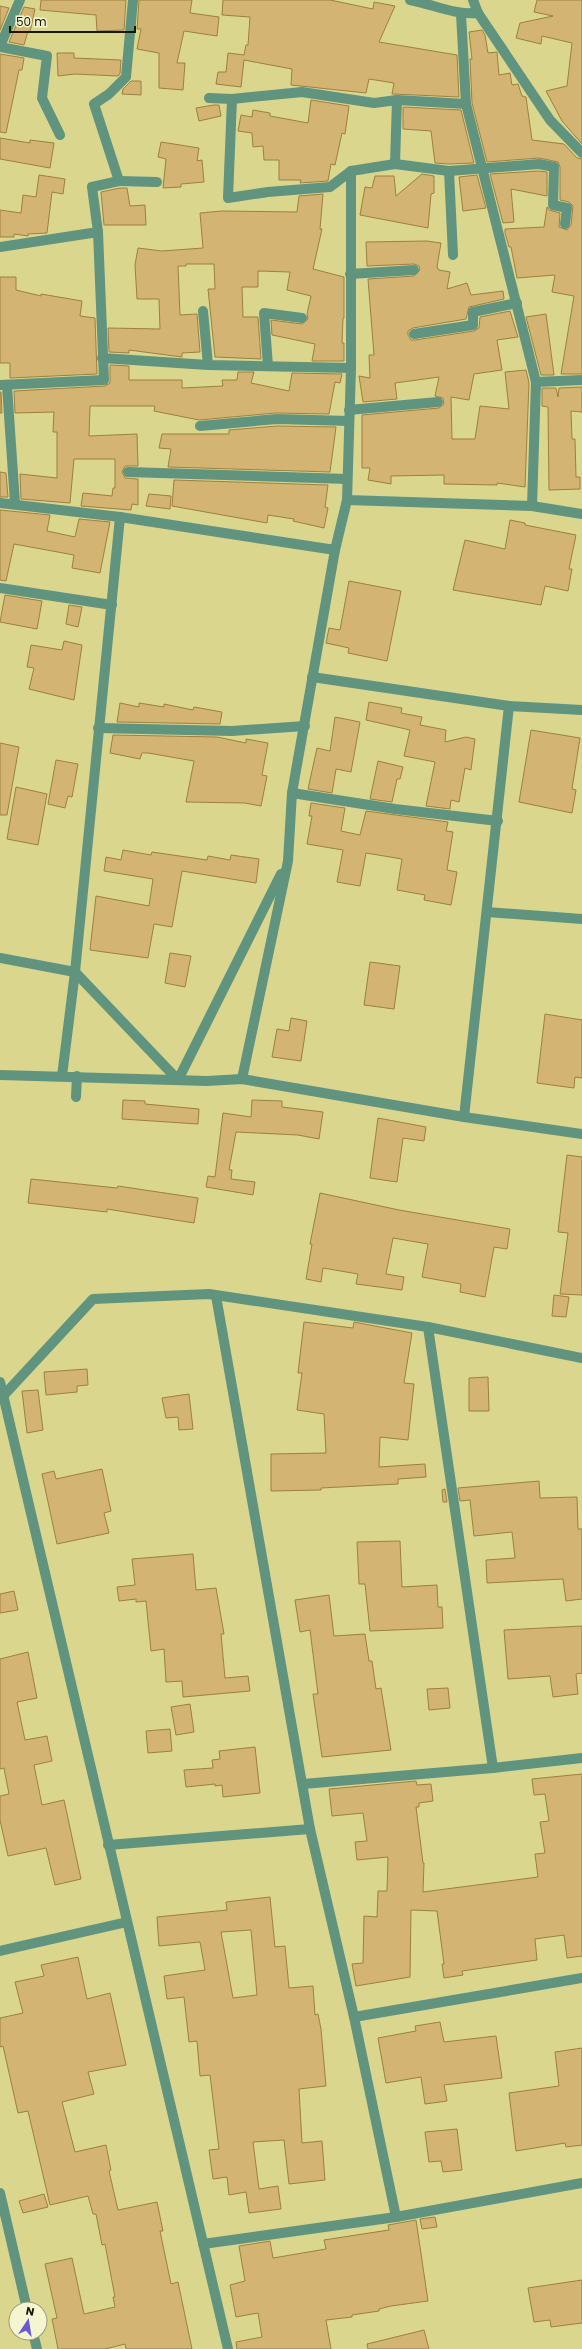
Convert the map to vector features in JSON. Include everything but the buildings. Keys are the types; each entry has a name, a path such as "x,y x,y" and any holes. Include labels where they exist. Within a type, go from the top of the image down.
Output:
{"street":[{"path":"20,0 0,46 47,56 42,98 60,134"},
{"path":"120,180 94,104 109,94 126,77 133,0"},
{"path":"410,0 433,4 461,14 478,13"},
{"path":"473,0 478,13 550,120 582,153"},
{"path":"461,14 466,104 481,170 517,303 536,382 532,506"},
{"path":"210,98 232,99 302,92 374,103 397,100 466,104"},
{"path":"232,99 228,198 268,192 330,187 351,171 395,164 448,170 481,170 539,164 554,167 552,205 567,208 565,224"},
{"path":"395,164 397,100"},
{"path":"448,170 453,255"},
{"path":"242,1080 288,861 292,793 335,550 347,500 351,368 351,171"},
{"path":"15,503 4,386 104,380 98,232 92,186 120,180 157,182"},
{"path":"0,247 98,232"},
{"path":"350,274 414,270"},
{"path":"414,334 473,325 473,312 517,303"},
{"path":"203,311 208,365"},
{"path":"268,366 264,313 302,318"},
{"path":"102,358 208,365 351,368"},
{"path":"536,382 582,380"},
{"path":"200,426 277,419 349,415 438,402"},
{"path":"128,472 347,479"},
{"path":"347,500 532,506 582,514"},
{"path":"0,503 15,503 120,517 335,550"},
{"path":"62,1076 75,972 120,517"},
{"path":"0,588 112,605"},
{"path":"312,676 509,706 582,710"},
{"path":"464,1117 498,821 509,706"},
{"path":"98,728 232,730 305,726"},
{"path":"292,793 395,809 498,821"},
{"path":"178,1080 288,861"},
{"path":"487,912 582,919"},
{"path":"0,958 75,972 178,1080"},
{"path":"0,1075 178,1080 242,1080 464,1117 582,1134"},
{"path":"76,1097 77,1076"},
{"path":"216,1296 310,1829 354,2017 396,2217"},
{"path":"3,1396 93,1299 216,1296 428,1327 582,1358"},
{"path":"428,1327 493,1768"},
{"path":"0,1382 3,1396 5,1427 108,1845 228,2349"},
{"path":"303,1784 493,1768 582,1758"},
{"path":"108,1845 310,1829"},
{"path":"0,1951 126,1922"},
{"path":"354,2017 582,1978"},
{"path":"203,2244 396,2217 582,2183"},
{"path":"0,2193 25,2301"}]}
